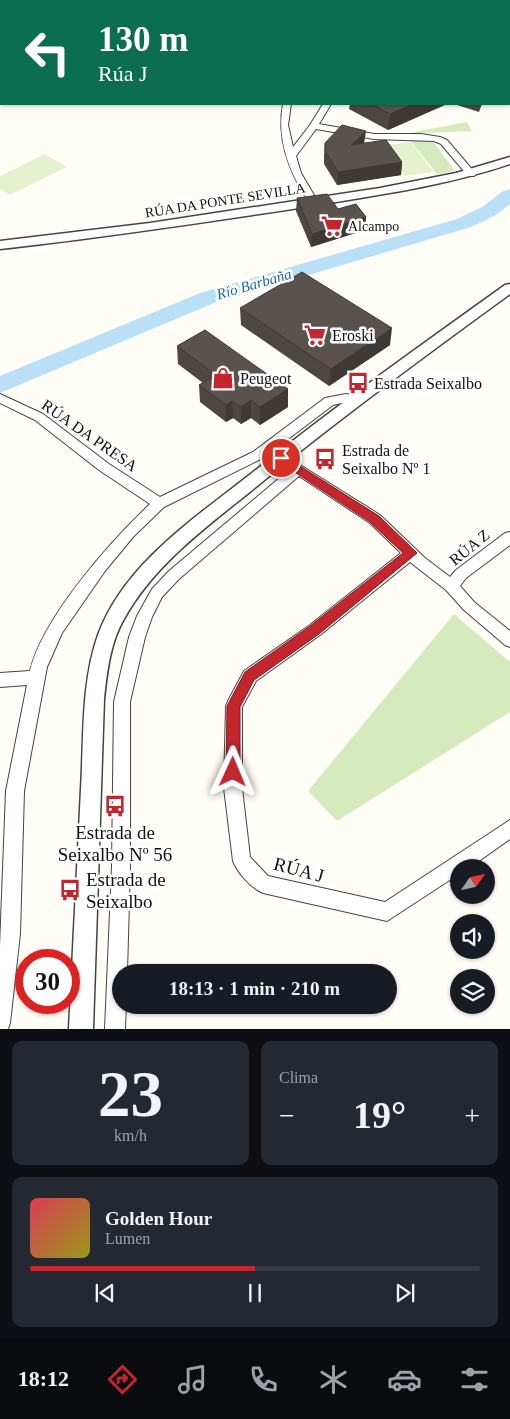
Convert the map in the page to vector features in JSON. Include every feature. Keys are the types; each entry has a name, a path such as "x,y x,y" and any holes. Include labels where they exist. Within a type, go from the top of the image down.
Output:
{"street":[{"path":"288,105 284,125 291,156 296,173 313,202"},
{"path":"291,156 314,126 326,105"},
{"path":"314,126 381,137 419,137 444,142 471,174"},
{"name":"RÚA DA PONTE SEVILLA","path":"0,245 155,227 313,202 449,179 471,174 510,160"},
{"path":"81,1029 95,699 98,671 108,632 126,600 151,570 193,530 281,458 356,400 510,288"},
{"path":"0,1023 6,988 11,925 15,791 36,678 56,629 128,533 159,503 258,455 329,400 346,398 356,400"},
{"name":"RÚA DA PRESA","path":"5,401 39,418 104,467 159,503"},
{"path":"281,458 374,519 451,586 469,606 510,640"},
{"path":"115,1029 121,866 122,702 137,637 157,593 174,575 298,470"},
{"name":"RÚA Z","path":"451,586 461,574 510,537"},
{"name":"RÚA J","path":"411,553 315,630 250,676 234,706 233,788 242,861 263,884 387,912 510,829"},
{"path":"0,680 36,678"}],"green space":[{"path":"467,122 472,131 404,134"},
{"path":"410,140 432,140 455,171 437,174"},
{"path":"411,142 433,172 405,176 383,146"},
{"path":"45,154 67,167 10,195 0,189 0,176"},
{"path":"454,614 510,662 510,712 337,821 308,791"}],"building":[{"path":"374,105 411,105 390,114"},
{"path":"342,125 366,131 351,145 386,140 402,162 338,172 325,151 325,143"},
{"path":"327,194 338,209 356,204 366,217 312,234 297,198"},
{"name":"Eroski","path":"302,272 392,328 331,369 240,308"},
{"path":"205,330 288,389 260,407 251,400 241,407 232,401 226,405 199,385 216,375 177,346"}],"waterway":[{"name":"Río Barbaña","path":"0,385 207,298 464,223 489,211 510,195"}],"place":[{"name":"Alcampo","path":"332,226"},
{"name":"Eroski","path":"315,335"},
{"name":"Peugeot","path":"223,378"},
{"name":"Estrada Seixalbo","path":"358,383"},
{"name":"Estrada de Seixalbo Nº 1","path":"325,459"},
{"name":"Estrada de Seixalbo Nº 56","path":"115,806"},
{"name":"Estrada de Seixalbo","path":"70,890"}],"route":[{"path":"233,772 234,706 250,676 315,630 411,553 374,519 281,458"}]}
